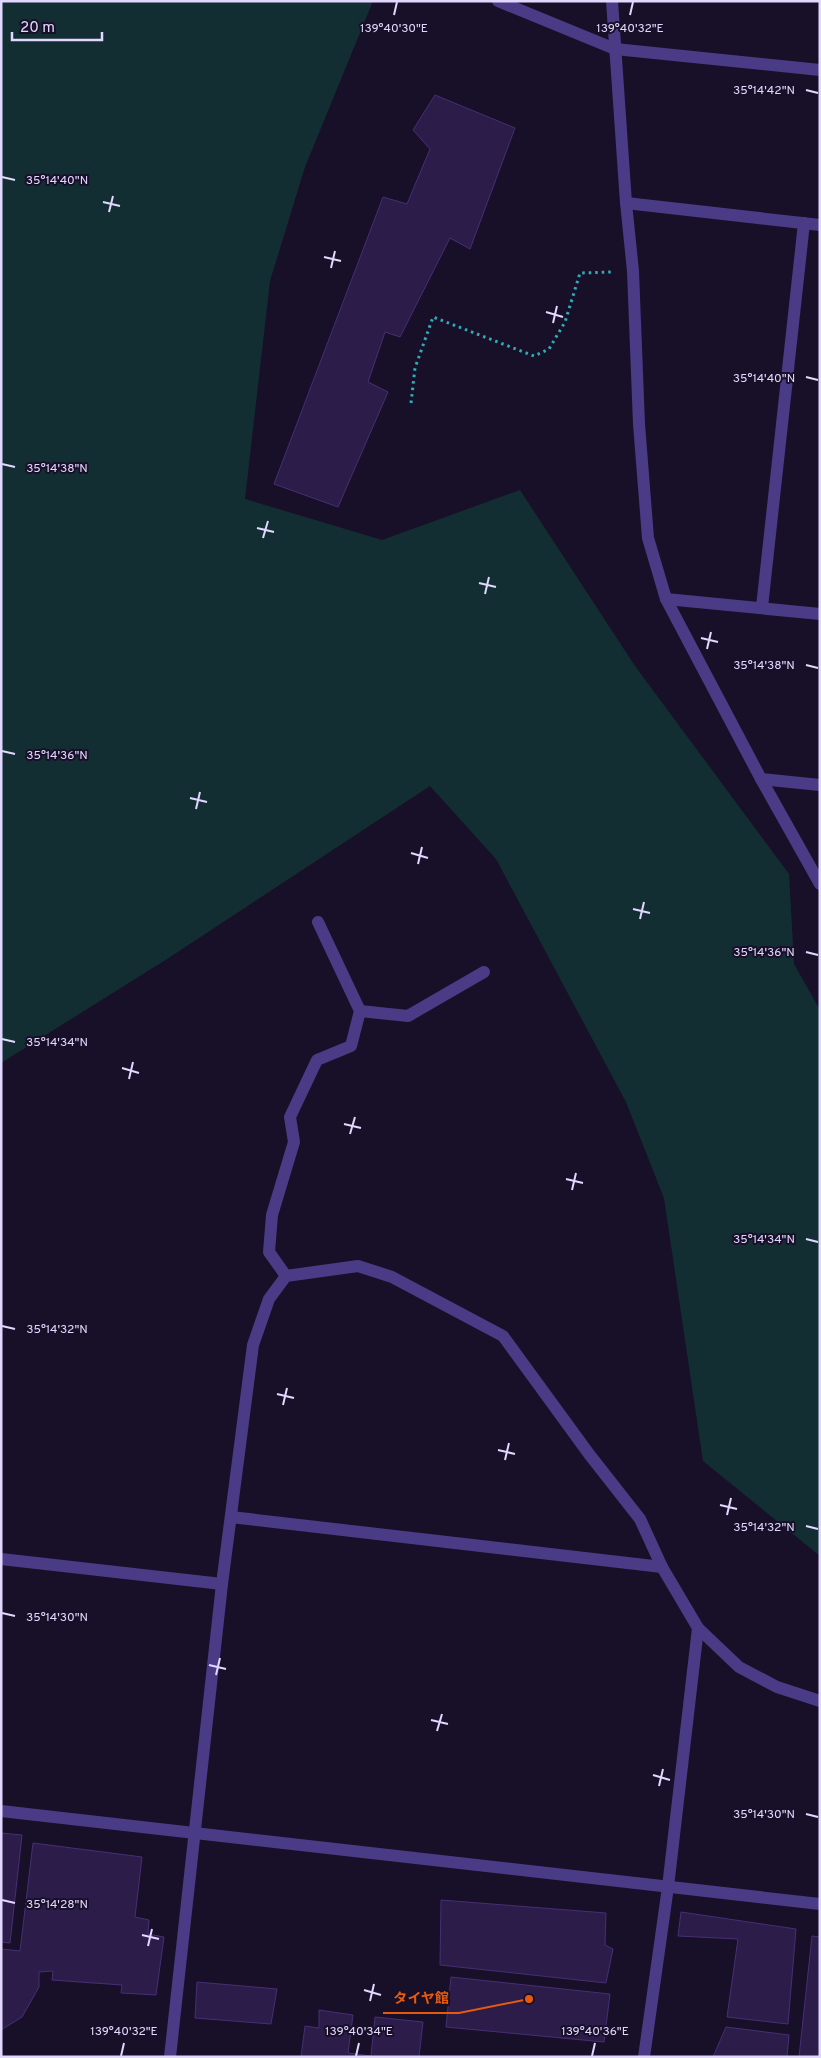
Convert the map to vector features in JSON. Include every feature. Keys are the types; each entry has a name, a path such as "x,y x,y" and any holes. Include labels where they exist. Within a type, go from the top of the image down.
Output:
{"street":[{"path":"498,1 615,49 820,70"},
{"path":"612,1 626,203 633,271 639,424 648,538 666,598 761,780 820,884"},
{"path":"626,203 820,225"},
{"path":"762,607 804,224"},
{"path":"666,598 820,614"},
{"path":"761,780 820,785"},
{"path":"286,1276 269,1252 272,1215 294,1142 290,1117 317,1060 351,1046 360,1011 318,922"},
{"path":"360,1011 408,1016 484,972"},
{"path":"170,2057 222,1584 253,1344 269,1299 286,1276 358,1266 392,1277 502,1336 589,1454 640,1518 662,1567 698,1628 739,1667 777,1687 820,1701"},
{"path":"231,1518 662,1567"},
{"path":"1,1559 222,1584"},
{"path":"644,2057 668,1888 698,1628"},
{"path":"1,1812 820,1904"}],"path":[{"path":"411,403 415,368 434,317 534,356 550,349 565,322 580,273 633,271"}],"green space":[{"path":"1,1 373,1 305,167 270,281 245,499 382,540 520,490 635,666 789,874 794,964 820,1010 820,1556 703,1461 664,1198 626,1102 496,859 430,786 167,959 1,1063"}],"building":[{"path":"435,95 515,128 470,249 450,238 400,337 385,332 368,382 388,392 338,507 274,484 383,197 407,204 430,149 413,130"},
{"path":"1,1833 22,1835 10,1943 1,1942"},
{"path":"33,1843 142,1857 135,1917 149,1920 148,1934 164,1937 156,1995 121,1993 122,1985 52,1980 53,1971 39,1972 39,1987 22,2017 1,2030 1,1949 20,1951"},
{"path":"441,1900 606,1913 605,1945 613,1949 606,1983 440,1965"},
{"path":"681,1912 796,1929 788,2024 727,2017 738,1939 678,1936"},
{"path":"812,1936 820,1937 820,2057 799,2057"},
{"path":"451,1977 610,1994 604,2042 446,2027"},
{"path":"197,1982 277,1989 271,2024 195,2018"},
{"path":"319,2010 353,2015 348,2053 371,2056 375,2017 423,2022 419,2057 301,2057 305,2026 319,2028"},
{"path":"726,2027 789,2035 787,2057 713,2057"}],"place":[{"name":"タイヤ館","path":"529,1999"}]}
